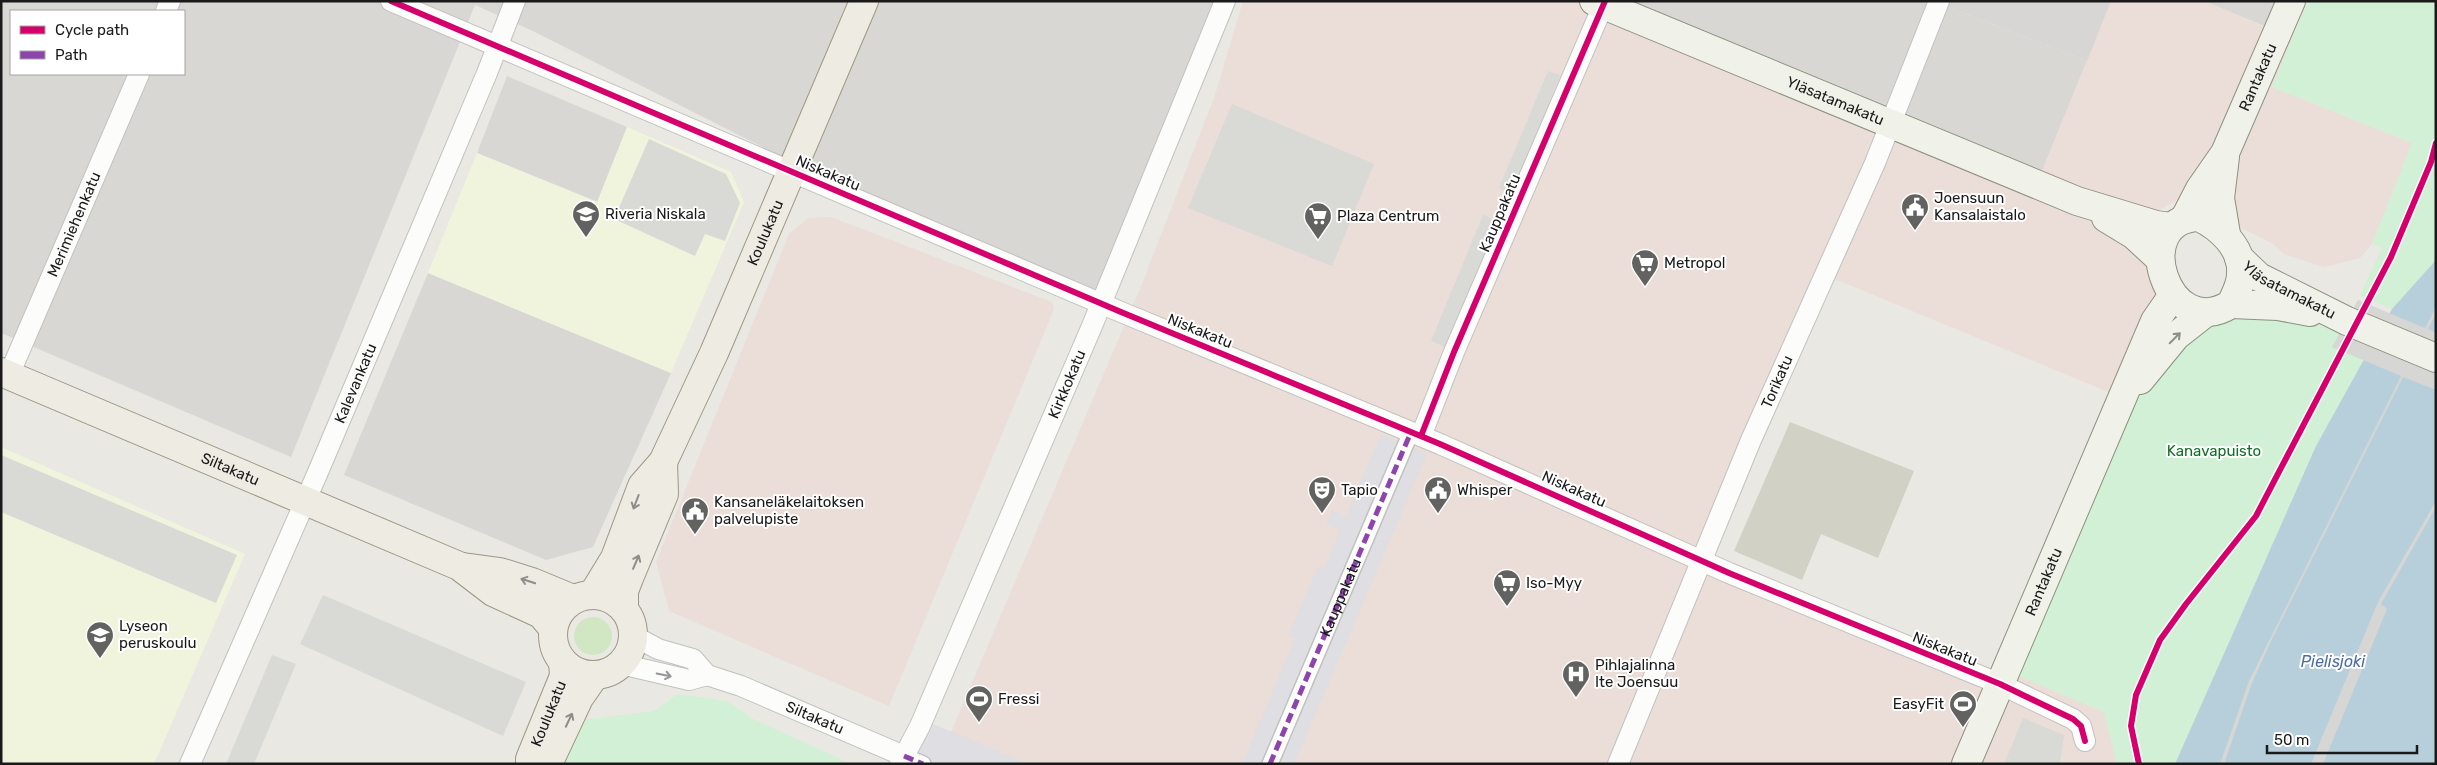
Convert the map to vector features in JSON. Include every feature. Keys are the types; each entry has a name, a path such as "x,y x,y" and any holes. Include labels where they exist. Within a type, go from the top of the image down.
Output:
{"main road":[{"name":"Koulukatu","path":"583,597 615,558 642,486 663,462 714,353 864,1"},
{"name":"Rantakatu","path":"2178,222 2225,153 2291,1"},
{"name":"Yläsatamakatu","path":"1601,3 2077,201 2156,225 2178,222"},
{"name":"Rantakatu","path":"2225,153 2220,198 2226,234"},
{"name":"Yläsatamakatu","path":"2077,201 2134,235 2160,259"},
{"path":"2199,217 2212,223 2226,234 2239,258 2242,273 2232,304 2220,312 2204,314 2190,310 2173,295 2163,275 2160,259 2164,238 2178,222 2199,217"},
{"name":"Yläsatamakatu","path":"2239,258 2259,277 2344,320"},
{"name":"Rantakatu","path":"1966,764 2155,321 2173,295"},
{"name":"Yläsatamakatu","path":"2232,304 2278,306 2344,320"},
{"name":"Rantakatu","path":"2121,402 2176,336 2204,314"},
{"path":"2344,320 2436,358"},
{"name":"Siltakatu","path":"5,374 459,566 500,572 583,597"},
{"name":"Koulukatu","path":"624,608 624,591 664,494 663,462"},
{"name":"Siltakatu","path":"459,566 493,592 541,614 552,627"},
{"path":"604,596 624,608 633,626 634,636 627,656 621,664 613,670 595,676 577,672 563,662 554,648 552,627 559,612 583,597 604,596"},
{"name":"Koulukatu","path":"530,764 530,758 564,676 563,662"},
{"name":"Koulukatu","path":"548,764 579,698 595,676"}],"street":[{"name":"Niskakatu","path":"391,1 1101,304 1416,434 1729,573 2000,684 2073,719 2081,726 2085,741"},
{"name":"Kalevankatu","path":"190,764 498,46 515,1"},
{"name":"Kirkkokatu","path":"902,760 922,720 1101,304 1225,1"},
{"name":"Torikatu","path":"1618,764 1751,440 1875,163 1939,1"},
{"name":"Kauppakatu","path":"1270,764 1454,352 1601,3"},
{"name":"Merimiehenkatu","path":"5,374 139,75"},
{"name":"Siltakatu","path":"634,636 658,649 693,659 707,675 741,686 902,760 923,764"},
{"name":"Siltakatu","path":"621,664 689,680 707,675"}],"shaded area":[{"path":"1,1 1219,1 1100,292 792,162 533,31 475,5 291,457 1,333"},
{"path":"1243,1 1576,1 2139,237 2159,293 2118,396 1825,275 1708,553 1999,680 2019,676 2104,712 2117,764 1029,764 951,732 1142,284 1215,95"},
{"path":"1618,1 1939,1 1939,3 2087,61 2040,176"},
{"path":"1939,1 2111,1 2087,61 1939,3"},
{"path":"2111,1 2204,1 2292,39 2272,87 2412,143 2372,244 2360,258 2324,267 2284,254 2273,244 2181,198 2149,216 2040,176"},
{"path":"2204,1 2282,1 2271,29"},
{"path":"1548,71 1560,75 1513,194 1499,188"},
{"path":"507,76 627,127 598,202 477,153"},
{"path":"1232,104 1374,164 1332,266 1188,208"},
{"name":"Riveria Niskala","path":"627,127 731,172 744,202 671,373 428,273 477,153 597,202"},
{"path":"649,139 726,174 740,203 725,241 705,234 695,256 614,219"},
{"path":"1483,215 1502,222 1450,349 1431,341"},
{"path":"831,217 1052,302 1054,309 889,706 669,611 656,562 789,234 808,218"},
{"path":"428,273 671,373 593,547 546,560 344,475"},
{"path":"1790,422 1914,471 1878,558 1821,534 1802,580 1734,551"},
{"path":"1381,434 1427,454 1294,764 1242,764 1295,639 1288,636 1318,567 1324,569 1340,530 1326,524 1332,510 1346,516"},
{"name":"Lyseon peruskoulu","path":"1,447 245,554 154,764 1,764"},
{"path":"1,455 237,555 216,603 1,512"},
{"path":"323,595 526,682 503,736 300,644"},
{"path":"272,655 296,664 254,764 226,764"},
{"path":"2023,718 2064,735 2060,764 2004,764"},
{"path":"930,723 960,735 1029,764 912,764"}],"green space":[{"path":"2308,1 2436,1 2436,260 2392,309 2360,295 2382,248 2372,244 2412,143 2272,87"},
{"name":"Kanavapuisto","path":"2233,315 2285,315 2375,343 2316,446 2176,764 2117,764 2104,712 2019,676 2135,402 2198,328"},
{"path":"593,617 600,618 606,623 611,629 611,643 606,649 600,654 593,655 586,654 580,649 575,643 574,636 575,629 580,623 586,618"},
{"path":"678,694 727,701 751,718 851,764 556,764 575,721 654,711"}],"water":[{"name":"Pielisjoki","path":"2436,260 2436,764 2175,764 2316,446 2392,309"}],"pier":[{"path":"2358,300 2425,328 2436,307 2436,313 2428,329 2436,333 2436,390 2403,377 2273,637 2252,683 2224,764 2220,764 2249,681 2401,376 2332,347"},
{"path":"2436,501 2436,507 2381,604 2387,609 2323,764 2311,764 2378,602"}],"marked path":[{"path":"1270,764 1411,432"},
{"path":"904,756 923,764"}],"cycle path":[{"path":"391,1 1121,312 1440,444 1729,573 2000,684 2073,719 2081,726 2085,741"},
{"path":"1421,436 1454,352 1605,1"},
{"path":"2139,764 2131,726 2136,695 2160,640 2256,516 2391,257 2431,162 2436,143"}],"place":[{"name":"Joensuun Kansalaistalo","path":"1915,231"},
{"name":"Riveria Niskala","path":"586,238"},
{"name":"Plaza Centrum","path":"1318,240"},
{"name":"Metropol","path":"1645,287"},
{"name":"Tapio","path":"1322,514"},
{"name":"Whisper","path":"1438,514"},
{"name":"Kansaneläkelaitoksen palvelupiste","path":"695,535"},
{"name":"Iso-Myy","path":"1507,607"},
{"name":"Lyseon peruskoulu","path":"100,659"},
{"name":"Pihlajalinna Ite Joensuu","path":"1576,698"},
{"name":"Fressi","path":"979,723"},
{"name":"EasyFit","path":"1963,728"}]}
